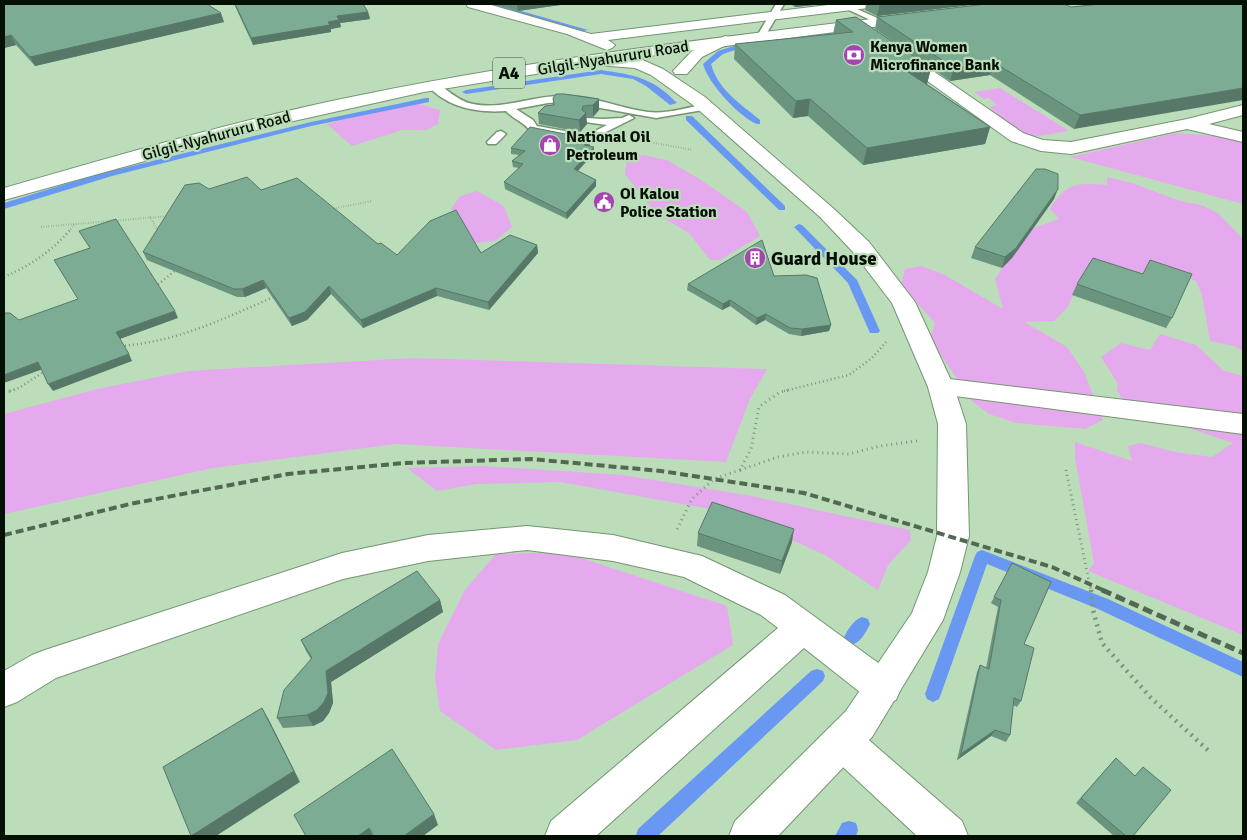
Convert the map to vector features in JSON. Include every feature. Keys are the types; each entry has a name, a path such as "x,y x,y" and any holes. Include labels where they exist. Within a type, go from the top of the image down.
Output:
{"main road":[{"path":"473,4 572,31 629,55"},
{"path":"591,38 776,9 868,4"},
{"name":"Gilgil-Nyahururu Road","path":"4,194 187,142 289,116 433,86 724,40 930,16"},
{"path":"856,25 1017,136 1030,142 1072,148 1187,124 1243,110"},
{"path":"681,71 697,54 724,40"},
{"path":"655,51 681,71 702,104"},
{"path":"591,61 638,63 657,72 702,104 827,213 861,247 903,302 941,387 952,424 952,536 944,572 926,620 859,724 750,836"},
{"path":"1187,124 1243,138"},
{"path":"941,387 1243,424"},
{"path":"4,690 45,666 342,566 428,548 527,538 613,548 692,565 773,605 883,688"},
{"path":"566,836 803,627"},
{"path":"842,741 947,836"}],"lane":[{"path":"844,5 882,22"},
{"path":"761,36 776,9"},
{"path":"433,86 442,94 464,106 540,112 556,106"},
{"path":"540,112 549,99 568,99 651,115"},
{"path":"589,120 651,115 702,104"},
{"path":"513,110 540,112"},
{"path":"513,110 529,122 534,129 588,138 602,127 629,118"},
{"path":"589,120 602,127"},
{"path":"492,142 501,134"}],"path":[{"path":"602,127 693,150"},
{"path":"328,209 372,201"},
{"path":"41,227 175,215"},
{"path":"150,217 159,234"},
{"path":"4,277 26,268 56,247 76,224"},
{"path":"149,291 179,268"},
{"path":"112,346 131,346 183,335 279,295"},
{"path":"740,470 751,449 759,407 780,392 849,375 872,358 909,315"},
{"path":"4,393 19,388 51,367"},
{"path":"663,559 692,499 714,479 778,457 806,452 849,454 880,446 952,435"},
{"path":"1066,470 1092,594 1093,610 1102,643 1151,698 1212,753"}],"shaded area":[{"path":"1000,88 1068,131 1033,137 1016,130 989,107 997,105 989,98 984,99 974,92"},
{"path":"419,104 440,110 438,124 426,130 402,130 352,146 327,124 363,114"},
{"path":"1176,133 1225,137 1243,142 1243,204 1070,157"},
{"path":"643,155 667,160 701,180 747,212 760,236 720,260 710,260 689,233 656,214 625,174 627,159"},
{"path":"1107,177 1132,183 1177,200 1204,206 1219,214 1243,239 1243,351 1234,346 1210,341 1202,295 1196,281 1168,272 1076,289 1068,307 1054,321 1024,322 1067,347 1084,372 1103,420 1085,429 1016,423 989,414 972,401 930,339 935,323 901,285 905,269 921,266 943,274 1003,309 995,279 1027,230 1059,219 1050,209 1067,189 1088,184 1107,185"},
{"path":"477,191 504,206 512,227 495,241 459,245 449,231 458,214 451,209 460,196"},
{"path":"1160,334 1196,345 1224,371 1243,376 1243,635 1088,571 1094,563 1075,458 1075,442 1132,461 1128,446 1141,443 1175,452 1212,457 1233,443 1179,425 1125,403 1117,391 1118,384 1101,357 1121,343 1150,350"},
{"path":"411,358 767,369 749,401 726,462 396,444 213,468 4,514 4,414 97,389 188,371"},
{"path":"484,466 623,475 752,496 910,530 911,540 888,565 878,590 825,555 732,513 560,482 477,484 437,491 407,468"},
{"path":"563,552 727,606 733,645 577,740 496,750 440,711 435,678 438,644 465,590 496,554"}],"building":[{"path":"4,4 207,4 221,13 30,57 11,35 4,37"},
{"path":"235,4 363,4 368,12 337,16 339,20 328,22 330,25 251,38"},
{"path":"986,4 1064,4 1071,7 1100,4 1243,4 1243,88 1080,115 993,62 954,68 877,17"},
{"path":"856,17 931,68 908,72 990,127 867,148 810,99 796,101 735,44 853,32 836,20"},
{"path":"556,94 599,99 593,105 583,106 582,110 586,113 579,120 538,113 545,106 554,105 553,98"},
{"path":"530,127 590,139 584,145 594,147 574,169 596,180 566,213 504,182 523,164 512,161 525,151 511,148"},
{"path":"1036,169 1045,169 1058,174 1058,189 1016,248 1005,257 975,247"},
{"path":"247,177 261,190 297,178 378,244 381,243 397,255 430,221 456,210 481,253 510,235 537,245 488,302 436,288 361,320 329,286 305,312 289,318 263,280 242,289 234,289 143,252 185,185 199,183 209,189"},
{"path":"116,219 175,311 116,332 129,354 48,384 38,362 4,375 4,313 10,313 19,320 78,299 54,260 90,248 79,231"},
{"path":"762,240 774,276 806,275 817,278 831,325 802,329 790,328 766,314 757,318 730,300 723,304 688,284"},
{"path":"1093,258 1143,274 1150,260 1192,274 1172,318 1077,284"},
{"path":"712,502 794,529 782,561 698,533"},
{"path":"1012,563 1051,582 1024,644 1034,648 1021,701 1014,698 1010,735 995,730 961,754 980,665 989,669 1001,600 994,597"},
{"path":"417,571 440,600 326,671 328,693 324,702 317,710 307,715 277,718 284,690 312,658 301,640"},
{"path":"262,708 294,771 191,836 163,767"},
{"path":"392,749 434,814 404,836 374,836 369,828 358,836 306,836 294,815"},
{"path":"1116,758 1135,776 1143,767 1171,790 1133,836 1126,836 1081,798"}],"waterway":[{"path":"491,4 585,30"},
{"path":"805,36 850,30"},
{"path":"750,44 721,52 707,64 709,73 720,89 757,122"},
{"path":"466,92 601,72 635,77 649,84 673,103"},
{"path":"111,173 311,124 426,100"},
{"path":"689,118 782,208"},
{"path":"4,206 111,173"},
{"path":"799,227 853,282 874,331"},
{"path":"933,694 982,556 1103,604 1243,670"},
{"path":"851,639 862,624"},
{"path":"645,836 817,676"},
{"path":"844,836 849,830"}],"railway":[{"path":"4,535 130,504 288,474 404,463 531,459 661,471 804,493 1052,567 1105,591"},
{"path":"1102,590 1243,653"}],"place":[{"name":"Kenya Women Microfinance Bank","path":"854,55"},
{"name":"National Oil Petroleum","path":"550,145"},
{"name":"Ol Kalou Police Station","path":"604,202"},
{"name":"Guard House","path":"755,258"}]}
